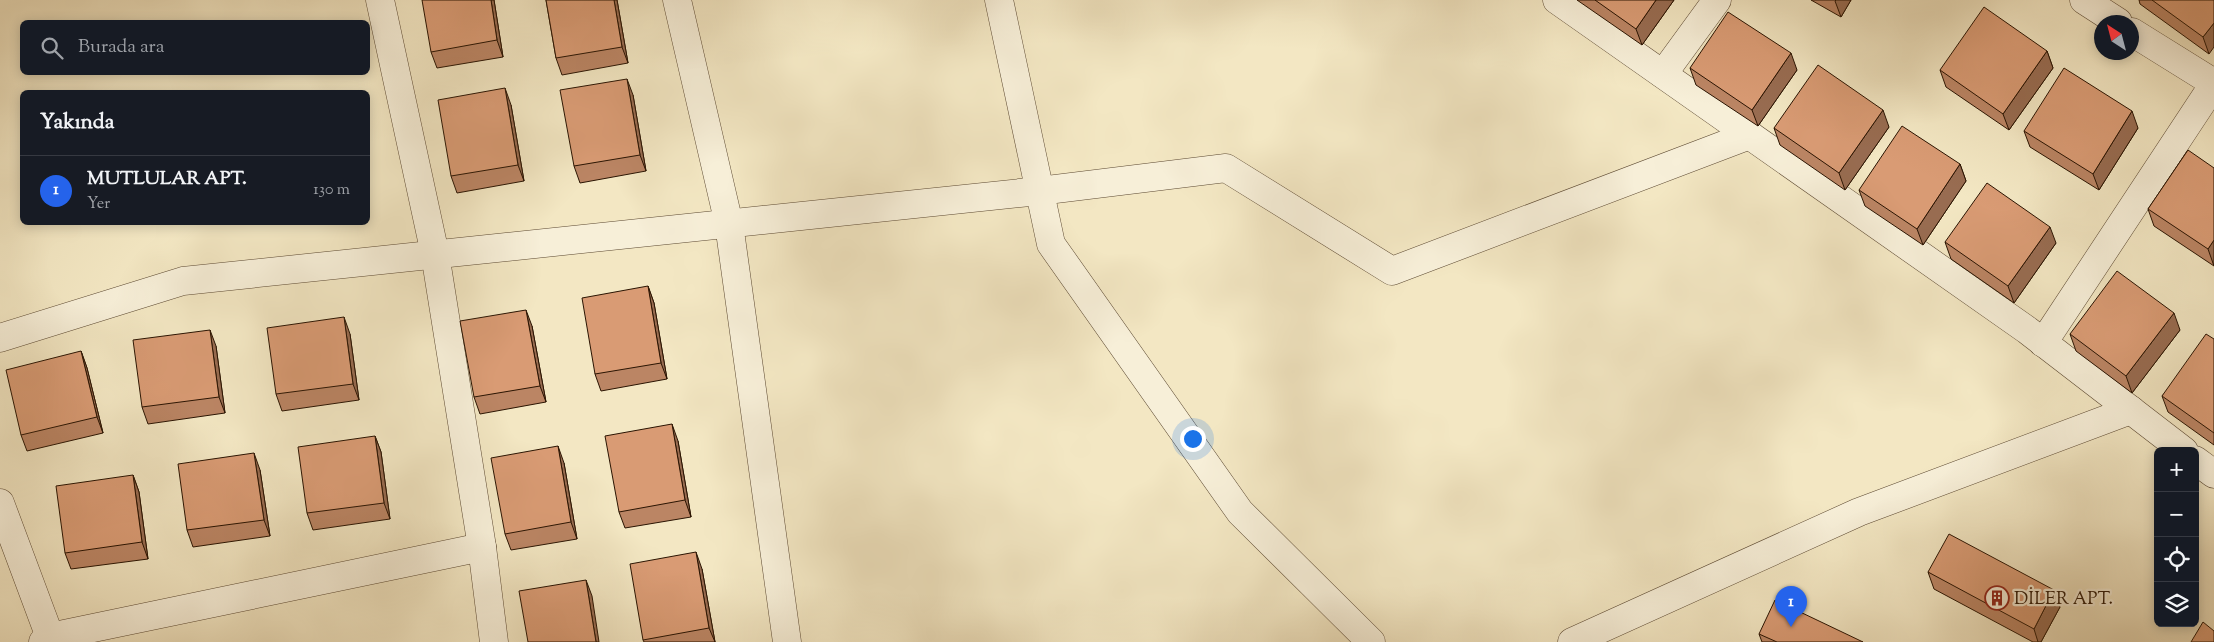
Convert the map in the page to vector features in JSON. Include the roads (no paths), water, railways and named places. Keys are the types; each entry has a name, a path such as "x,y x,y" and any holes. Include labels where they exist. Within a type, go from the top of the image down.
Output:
{"street":[{"path":"380,0 435,254 482,547 494,642"},
{"path":"677,0 729,224 787,642"},
{"path":"999,0 1050,244 1240,512 1371,642"},
{"path":"1557,0 2044,343 2179,447"},
{"path":"1663,74 1717,0"},
{"path":"2084,0 2107,15"},
{"path":"2044,343 2214,84 2139,36"},
{"path":"0,338 183,281 1039,191 1226,168 1392,272 1750,135"},
{"path":"1572,642 1859,512 2131,410"},
{"path":"2199,463 2214,474"},
{"path":"0,503 46,639 482,547"}],"place":[{"name":"DİLER APT.","path":"1997,598"},
{"name":"MUTLULAR APT.","path":"1791,627"}]}
